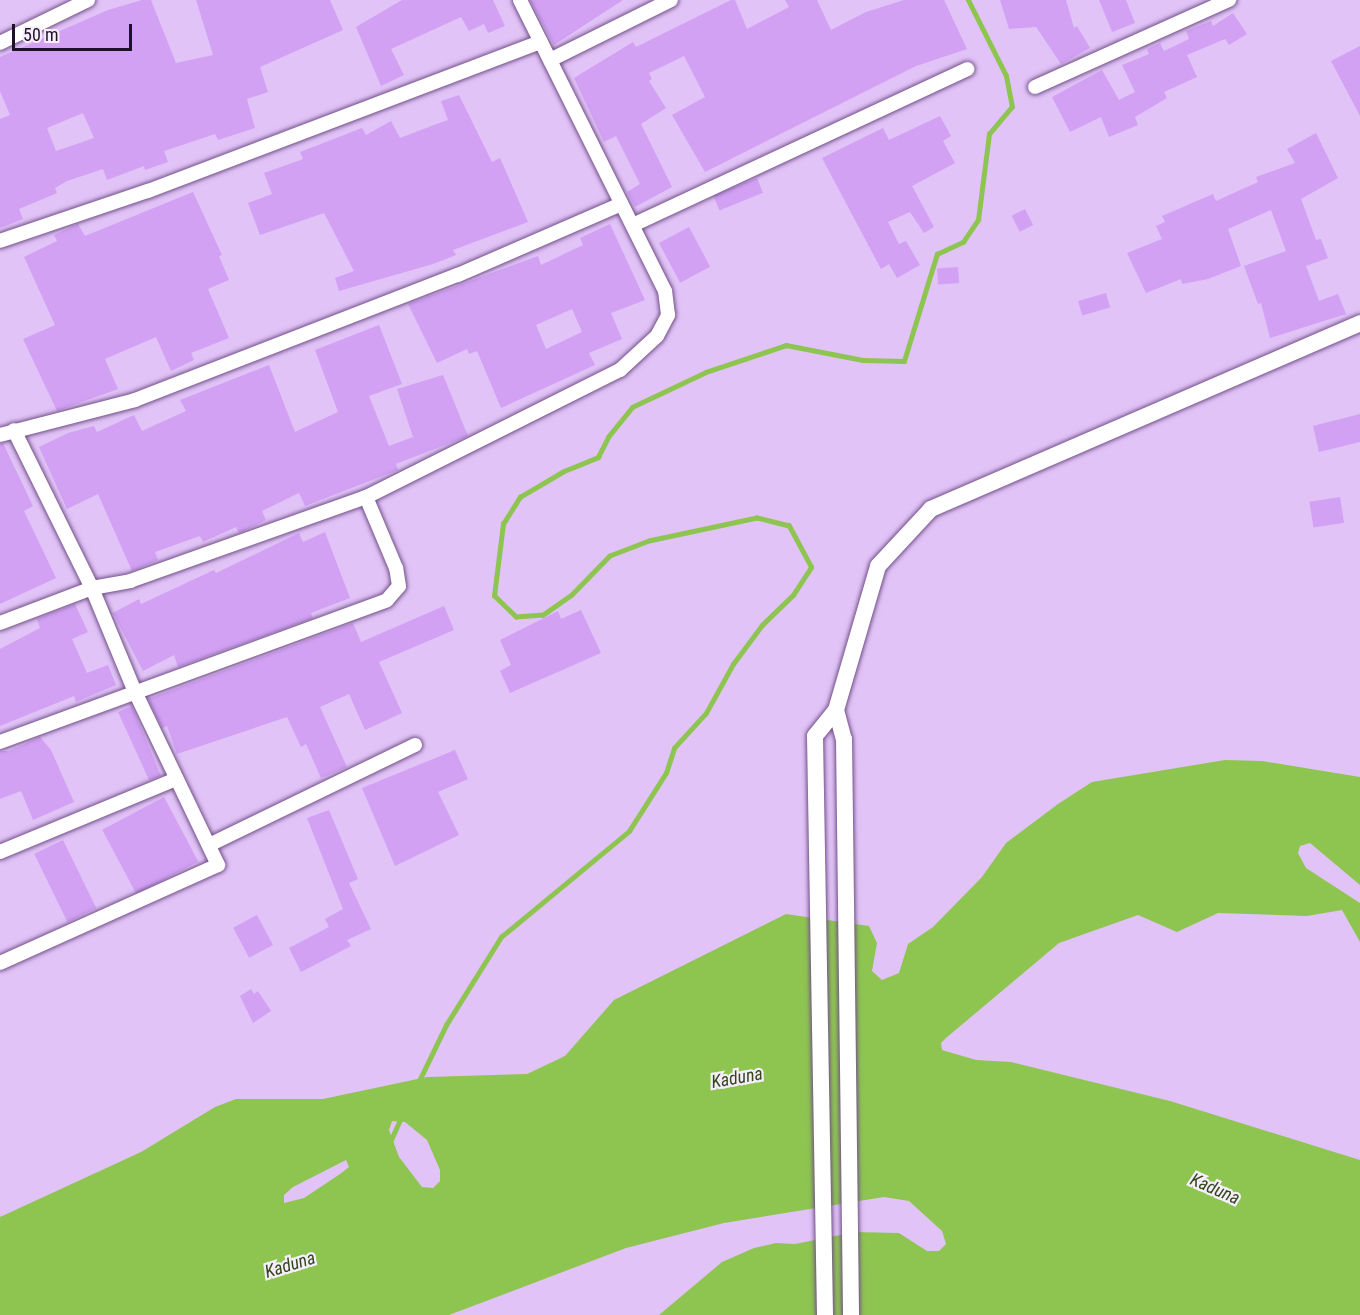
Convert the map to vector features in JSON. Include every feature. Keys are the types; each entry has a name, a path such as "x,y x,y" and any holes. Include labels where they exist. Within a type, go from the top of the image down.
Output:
{"street":[{"path":"0,43 88,0"},
{"path":"0,623 92,588 130,581 366,497 620,370 657,336 668,315 665,291 520,0"},
{"path":"550,60 671,0"},
{"path":"1035,87 1229,0"},
{"path":"0,241 147,191 541,42"},
{"path":"633,225 967,69"},
{"path":"0,435 135,400 458,275 621,204"},
{"path":"825,1315 815,736 836,710 878,566 931,509 1360,323"},
{"path":"0,963 218,866 135,693 92,588 14,430"},
{"path":"0,742 387,600 399,586 396,568 366,497"},
{"path":"836,710 844,739 851,1315"},
{"path":"208,845 415,745"},
{"path":"0,852 176,779"}],"water":[{"name":"Kaduna","path":"1225,760 1262,761 1360,777 1360,885 1310,843 1300,846 1298,853 1306,868 1360,903 1360,942 1342,910 1307,916 1218,913 1177,932 1138,915 1059,943 946,1038 941,1043 942,1050 976,1060 1011,1062 1170,1101 1360,1160 1360,1315 659,1315 722,1262 754,1248 776,1243 795,1244 855,1232 899,1233 927,1251 939,1251 946,1244 942,1231 909,1201 884,1197 724,1223 626,1248 449,1315 0,1315 0,1217 141,1152 215,1107 236,1099 323,1099 427,1077 527,1074 565,1056 614,1000 786,914 869,926 877,943 872,971 882,980 899,973 908,944 933,927 982,877 1006,843 1092,782","holes":["392,1121 405,1122 427,1140 440,1170 440,1181 433,1188 422,1187 399,1157 389,1130","346,1160 349,1167 340,1174 304,1198 284,1203 284,1195 293,1187"]}],"building":[{"path":"142,0 151,0 176,63 213,55 196,0 330,0 343,30 260,67 268,92 247,99 255,128 218,140 215,134 164,151 168,162 145,170 144,166 107,180 103,169 67,181 55,188 57,193 19,209 23,219 0,228 0,119 10,115 0,91 0,57 108,10","holes":["83,113 94,138 56,151 47,128"]},
{"path":"402,0 493,0 505,26 488,33 484,24 469,31 461,17 391,49 404,75 381,86 356,27"},
{"path":"530,0 623,0 554,45"},
{"path":"735,0 747,29 789,7 785,0 817,0 831,30 866,12 904,0 944,0 967,49 916,66 705,172 672,115 705,97 684,56 649,73 652,79 649,81 666,108 641,124 672,187 635,207 627,192 640,184 616,136 604,142 574,78 633,42 636,47"},
{"path":"1000,0 1066,0 1074,28 1077,26 1090,48 1061,64 1036,27 1009,29"},
{"path":"1099,0 1126,0 1135,23 1112,32"},
{"path":"1233,13 1247,34 1229,45 1225,39 1187,55 1197,77 1164,92 1167,98 1135,117 1138,125 1109,137 1101,117 1070,132 1052,97 1102,70 1119,100 1135,92 1122,65 1149,54 1147,49 1160,43 1164,51 1189,39 1186,31 1211,21 1213,26"},
{"path":"1360,46 1360,116 1331,61"},
{"path":"459,95 492,162 500,158 528,222 453,250 456,255 433,264 339,291 335,278 354,271 324,213 260,235 248,203 272,194 264,173 303,159 300,152 362,128 366,135 391,121 400,138 448,120 441,101"},
{"path":"940,116 951,136 943,141 955,163 912,186 934,227 924,233 910,212 888,222 899,244 906,241 920,265 897,278 889,264 881,269 822,158 883,128 889,140"},
{"path":"1316,133 1338,178 1301,199 1316,240 1321,239 1328,258 1306,266 1319,301 1338,294 1346,314 1270,338 1261,303 1258,304 1244,266 1286,251 1271,210 1228,229 1241,266 1208,279 1182,284 1181,279 1146,293 1127,253 1162,239 1156,226 1165,222 1162,216 1213,194 1216,201 1258,182 1256,177 1295,163 1287,149"},
{"path":"757,178 763,193 719,210 713,196"},
{"path":"193,192 222,255 219,256 229,280 208,289 229,338 191,353 194,360 171,371 156,337 105,359 118,389 57,411 23,339 55,325 24,257 57,241 54,235 78,224 85,236"},
{"path":"1025,209 1033,225 1020,232 1012,216"},
{"path":"610,224 645,300 611,313 622,339 589,353 595,365 501,408 477,351 469,354 467,349 437,363 408,304 538,256 541,265 583,245 580,238","holes":["572,309 582,332 546,349 536,325"]},
{"path":"689,227 710,267 680,283 659,243"},
{"path":"958,267 959,283 938,284 937,268"},
{"path":"1106,293 1110,307 1082,315 1078,301"},
{"path":"379,325 402,384 369,396 389,446 413,437 397,389 443,375 468,436 396,464 398,470 305,506 299,493 262,511 266,520 242,532 239,533 236,527 203,542 200,536 155,552 158,560 132,571 98,494 67,509 39,447 68,433 94,426 97,432 134,415 142,431 186,411 180,400 269,365 295,432 338,412 315,350"},
{"path":"1360,414 1360,442 1319,452 1313,426"},
{"path":"3,443 33,506 24,511 56,578 0,604 0,444"},
{"path":"1340,497 1344,523 1313,528 1309,502"},
{"path":"325,532 350,598 311,613 313,618 178,667 174,655 143,671 113,613 139,599 141,604 214,570 216,573 299,533 303,542"},
{"path":"75,604 88,632 72,639 87,673 108,665 116,685 76,702 74,696 0,726 0,649 40,628 37,619"},
{"path":"444,606 454,630 379,662 402,713 365,730 349,694 320,707 347,767 321,778 306,744 301,747 287,717 177,754 167,726 162,728 148,699 353,623 361,642"},
{"path":"581,610 601,653 510,693 500,671 511,665 500,640 558,611 561,619"},
{"path":"132,706 161,776 149,780 118,712"},
{"path":"40,737 51,750 74,802 33,820 21,791 0,799 0,751 9,751"},
{"path":"455,750 468,779 438,792 459,835 395,866 362,788"},
{"path":"164,797 198,861 136,894 102,830"},
{"path":"329,810 358,879 349,883 371,929 347,940 351,946 301,972 289,948 329,927 325,919 343,909 307,818"},
{"path":"63,840 96,908 68,922 34,854"},
{"path":"257,915 273,945 249,958 233,928"},
{"path":"251,989 254,994 258,991 271,1011 253,1023 240,996"}],"waterway":[{"path":"418,1083 446,1025 501,937 629,831 666,773 674,748 706,713 733,664 762,625 793,595 811,567 789,526 757,518 649,541 610,556 572,595 543,615 516,617 494,596 503,524 520,497 564,471 598,457 608,437 632,407 706,372 786,345 863,360 904,361 937,254 963,242 978,220 989,134 1012,107 1006,76 968,0"},
{"path":"391,1140 402,1115"}]}
